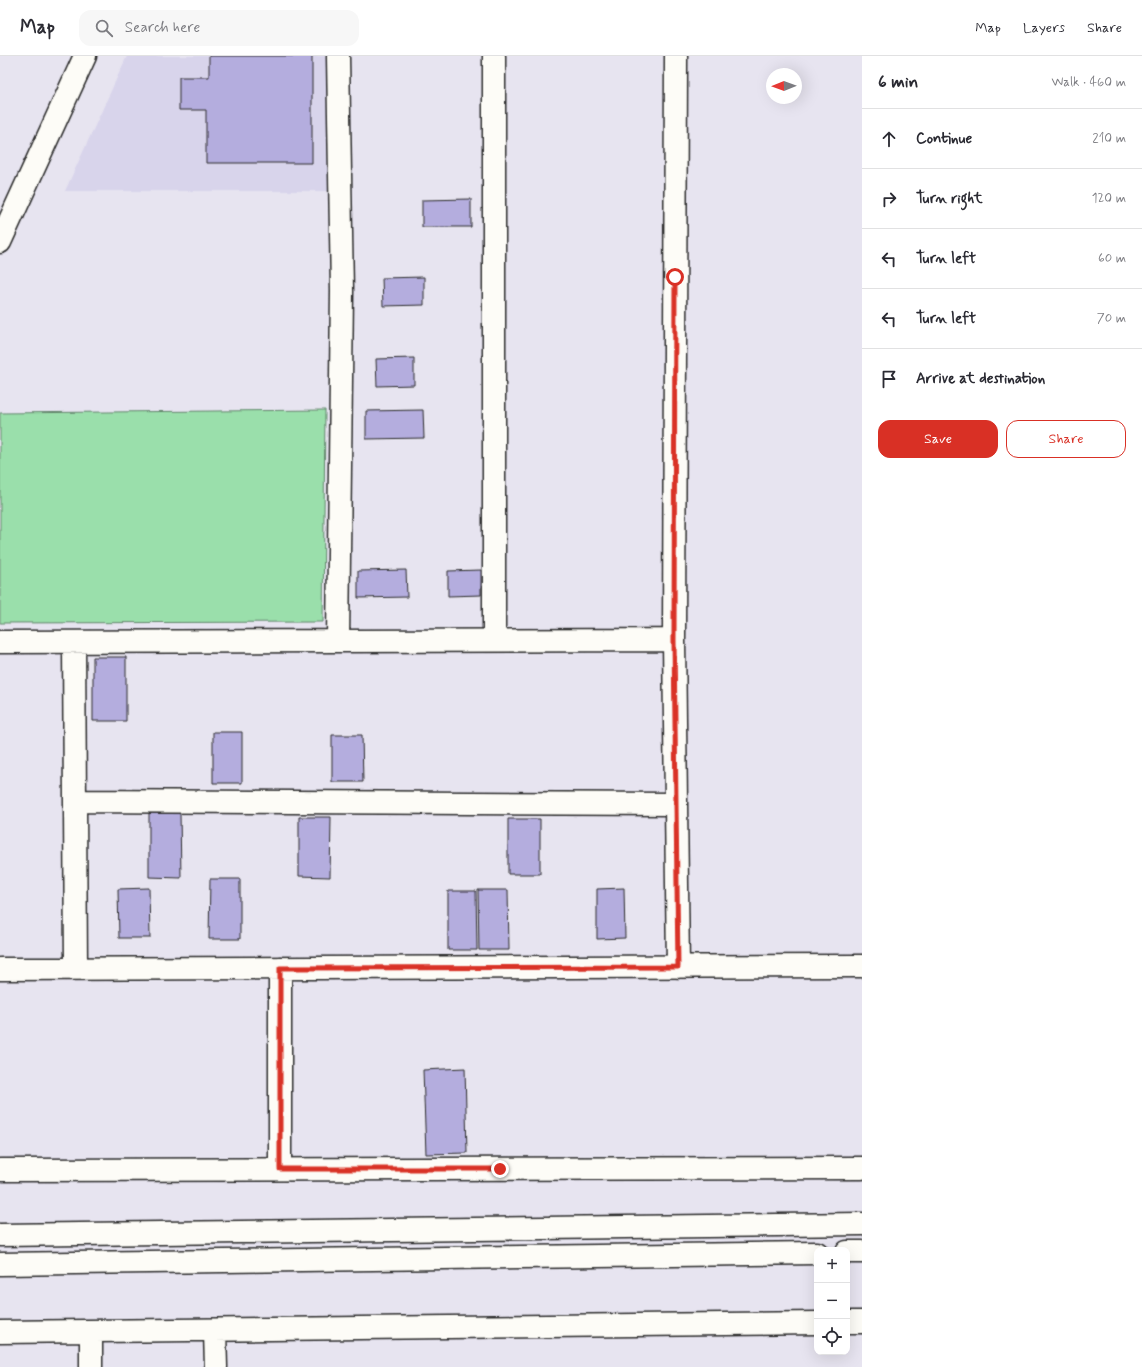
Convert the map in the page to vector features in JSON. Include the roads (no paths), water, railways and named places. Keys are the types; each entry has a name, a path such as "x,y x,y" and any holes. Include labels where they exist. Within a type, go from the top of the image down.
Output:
{"street":[{"path":"0,242 85,56"},
{"path":"338,56 342,291 338,640"},
{"path":"494,56 494,640"},
{"path":"676,56 674,640 678,967"},
{"path":"0,642 674,640"},
{"path":"74,642 76,968"},
{"path":"75,801 676,804"},
{"path":"0,969 862,966"},
{"path":"280,968 280,1169"},
{"path":"0,1170 862,1168"},
{"path":"0,1235 862,1224"},
{"path":"0,1264 814,1252"},
{"path":"850,1252 862,1252"},
{"path":"850,1322 862,1322"},
{"path":"0,1332 814,1323"},
{"path":"215,1330 216,1367"},
{"path":"91,1331 91,1367"}]}
